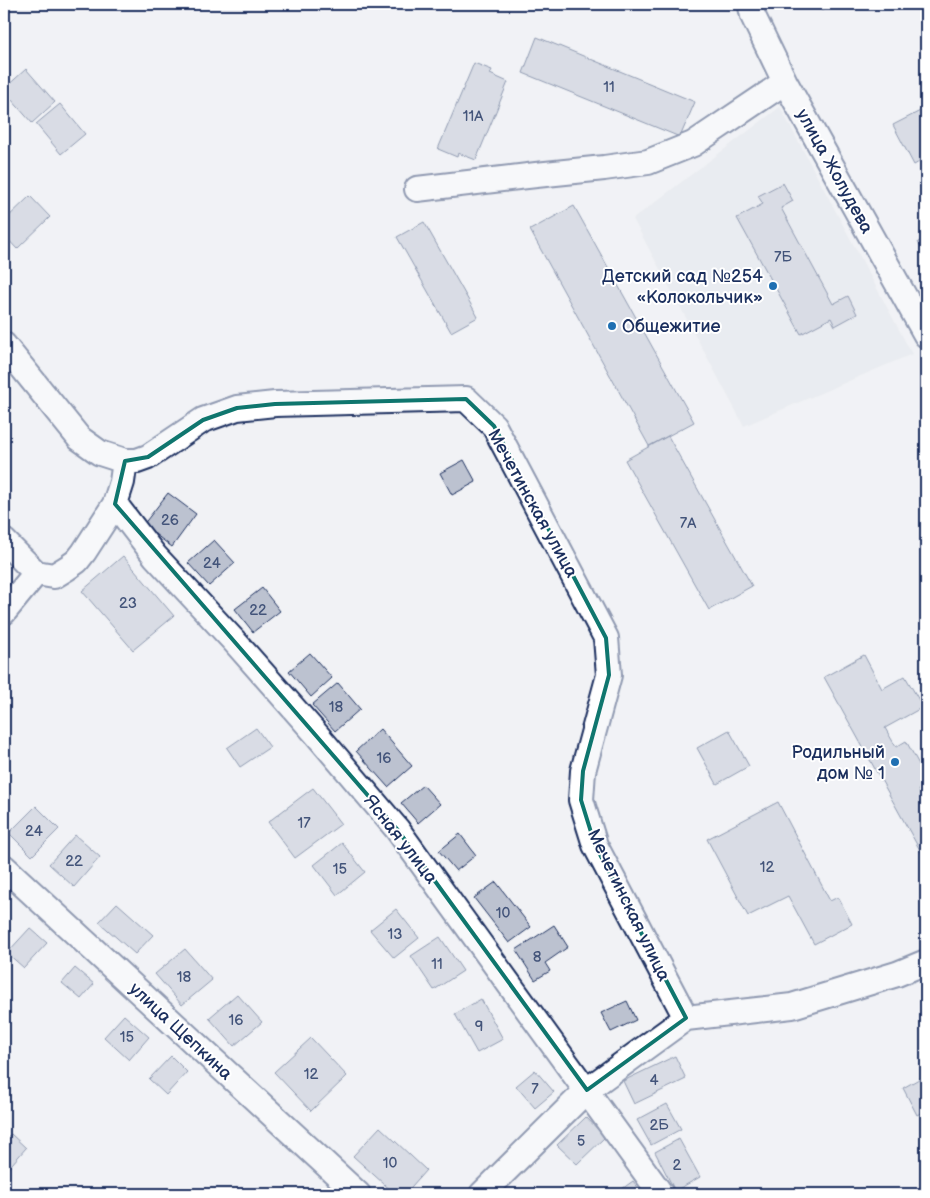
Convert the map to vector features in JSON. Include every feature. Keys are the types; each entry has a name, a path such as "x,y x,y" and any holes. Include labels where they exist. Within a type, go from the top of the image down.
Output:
{"street":[{"name":"улица Жолудева","path":"751,4 753,16 785,82 926,335"},
{"path":"417,189 648,162 693,144 785,82"},
{"name":"Мечетинская улица","path":"4,344 79,438 100,453 125,461 137,462 148,457 203,420 237,408 275,404 466,399 494,426 606,638 609,676 583,771 581,800 595,845 686,1018"},
{"path":"4,541 36,573 54,576 67,568 77,561 84,552 115,504 122,482 125,461"},
{"name":"Ясная улица","path":"115,504 155,556 235,642 318,736 396,829 661,1194"},
{"path":"4,612 36,573"},
{"name":"улица Щепкина","path":"4,867 358,1194"},
{"path":"482,1194 587,1090 686,1018 792,1006 897,974 926,962"}],"highlighted area":[{"path":"466,399 494,426 606,638 609,675 583,771 581,800 595,845 686,1018 587,1090 397,829 115,504 125,461 148,457 203,420 237,408 275,404"}],"shaded area":[{"name":"Детский сад №254 «Колокольчик»","path":"780,107 912,354 744,426 633,219"}],"building":[{"path":"818,4 835,4 822,11"},
{"path":"537,37 695,102 680,137 523,73"},
{"path":"474,63 492,70 490,74 508,82 476,160 458,153 457,157 438,149"},
{"path":"26,69 55,102 32,123 4,91"},
{"path":"60,104 85,134 61,154 36,124"},
{"path":"926,108 926,158 914,165 893,125"},
{"path":"783,183 793,201 781,208 833,304 848,296 857,314 835,326 831,318 801,334 737,218 763,204 758,196"},
{"path":"30,196 50,217 17,249 4,235 4,221"},
{"name":"Общежитие","path":"574,206 694,422 649,446 530,230"},
{"path":"424,222 478,317 451,332 397,237"},
{"path":"926,237 926,257 918,242"},
{"path":"668,436 752,586 709,610 625,460"},
{"path":"464,460 476,482 452,495 440,473"},
{"path":"168,493 196,514 172,547 143,525"},
{"path":"214,540 235,563 209,586 188,563"},
{"path":"123,556 174,616 133,650 82,591"},
{"path":"262,588 280,611 253,632 235,609"},
{"path":"310,653 332,678 311,697 289,671"},
{"name":"Родильный дом № 1","path":"864,655 882,689 905,676 923,707 885,728 896,747 906,741 926,777 926,785 918,790 926,805 926,861 824,677"},
{"path":"338,683 360,709 335,731 312,705"},
{"path":"256,728 270,747 240,767 227,748"},
{"path":"380,729 412,766 388,787 356,751"},
{"path":"729,730 749,766 717,784 697,748"},
{"path":"423,785 440,804 418,823 401,803"},
{"path":"313,788 341,824 295,858 268,822"},
{"path":"778,802 830,901 838,897 852,924 814,944 788,896 748,916 707,839"},
{"path":"36,806 59,829 32,856 9,833"},
{"path":"460,834 476,855 456,871 439,851"},
{"path":"75,835 100,857 74,887 49,864"},
{"path":"342,843 365,872 337,895 314,865"},
{"path":"496,882 531,927 509,943 474,898"},
{"path":"117,903 153,935 135,954 99,922"},
{"path":"396,909 419,938 394,958 370,930"},
{"path":"554,925 568,947 545,963 550,971 535,980 516,950"},
{"path":"30,928 47,943 24,968 7,953"},
{"path":"440,937 463,971 434,990 411,956"},
{"path":"185,949 212,980 182,1005 155,974"},
{"path":"75,968 94,984 81,999 62,983"},
{"path":"237,994 262,1022 234,1046 209,1018"},
{"path":"481,999 503,1039 477,1053 455,1014"},
{"path":"627,1001 636,1020 611,1032 601,1013"},
{"path":"124,1015 149,1037 129,1060 104,1037"},
{"path":"311,1038 347,1076 311,1111 274,1072"},
{"path":"171,1056 187,1072 166,1095 149,1079"},
{"path":"675,1056 686,1079 634,1104 623,1081"},
{"path":"535,1070 554,1092 535,1108 516,1086"},
{"path":"926,1075 926,1110 917,1115 903,1088"},
{"path":"667,1104 681,1129 651,1145 637,1120"},
{"path":"586,1117 605,1137 577,1164 557,1145"},
{"path":"380,1127 426,1170 405,1194 395,1194 353,1156"},
{"path":"11,1134 26,1148 5,1172 4,1142"},
{"path":"679,1139 700,1177 675,1191 655,1152"},
{"path":"633,1181 643,1194 615,1194"},
{"path":"315,1188 322,1194 308,1194"}],"place":[{"name":"Детский сад №254 «Колокольчик»","path":"773,286"},
{"name":"Общежитие","path":"612,326"},
{"name":"Родильный дом № 1","path":"895,762"}]}
